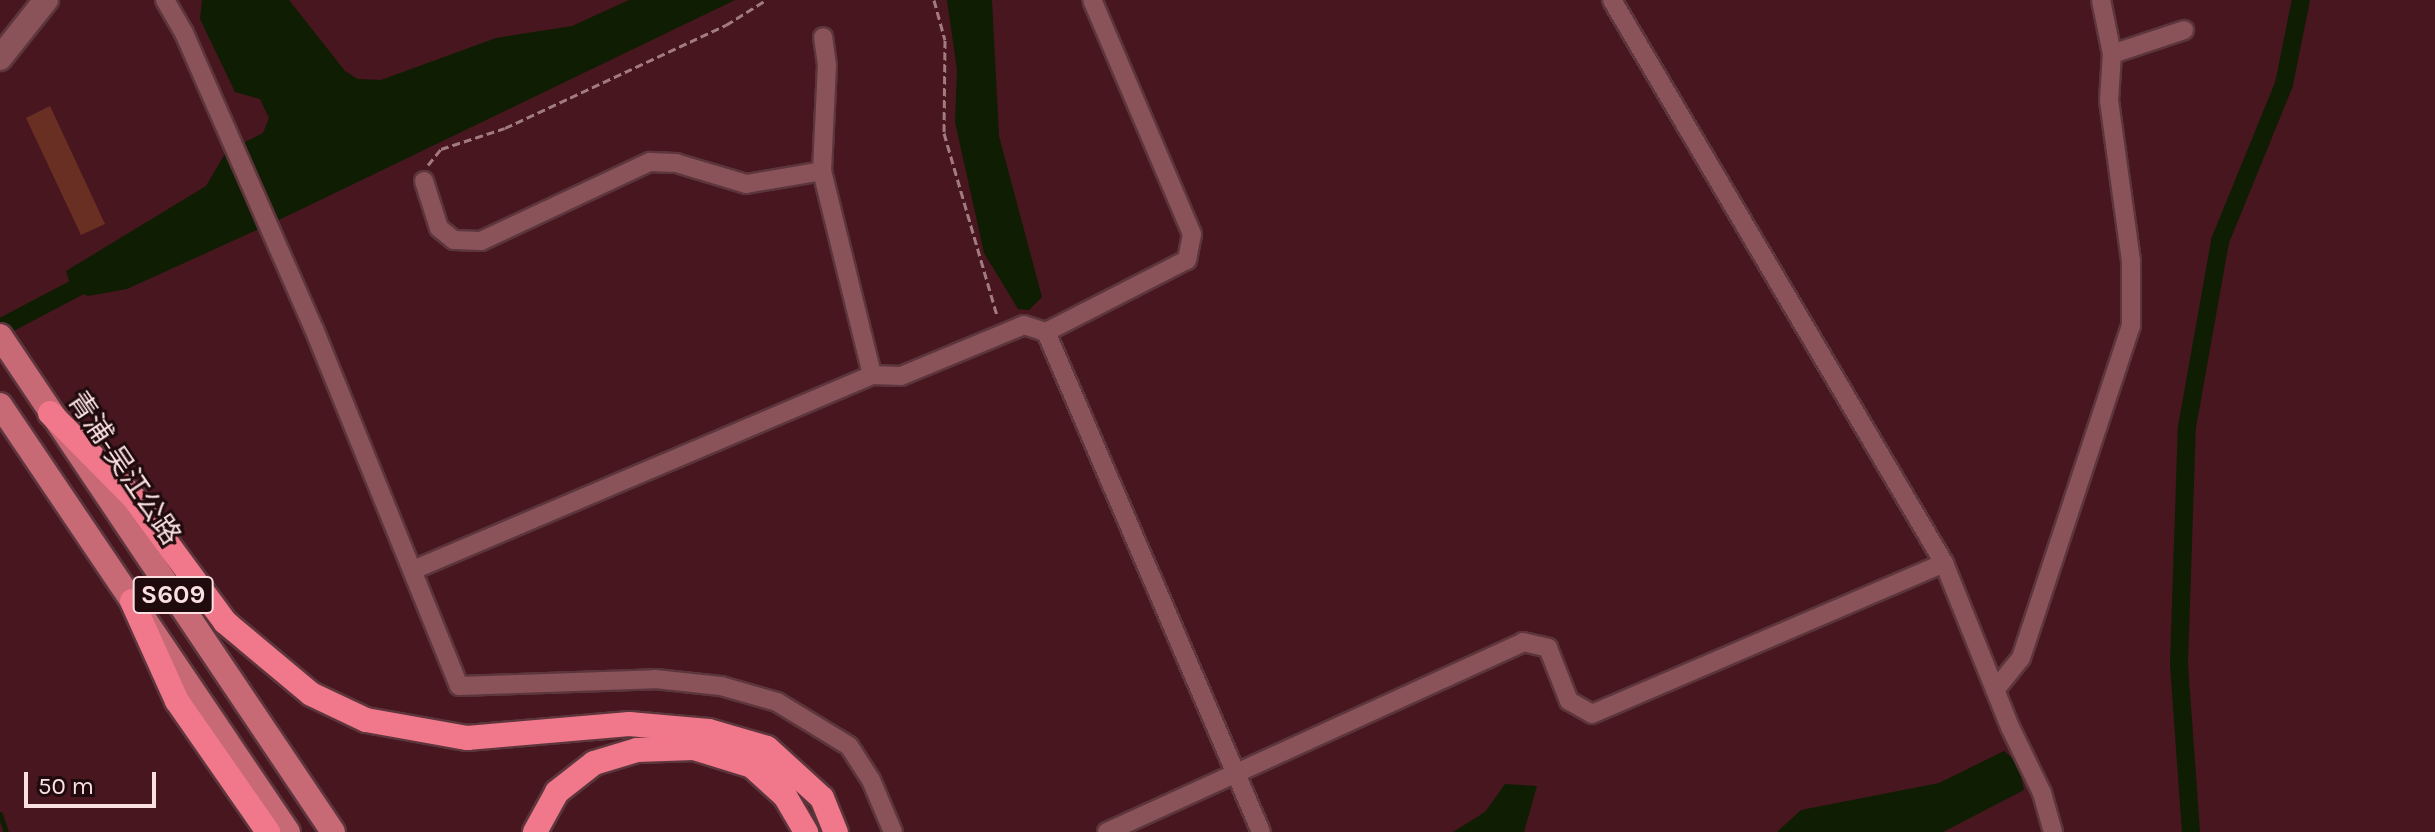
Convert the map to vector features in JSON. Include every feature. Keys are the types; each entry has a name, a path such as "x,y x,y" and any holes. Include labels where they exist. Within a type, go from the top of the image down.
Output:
{"highway":[{"path":"50,413 134,498 225,622 311,694 366,720 467,738 629,724 709,731 767,748 822,798 836,832"},
{"path":"132,601 177,701 268,832"},
{"path":"535,832 557,792 594,763 637,750 694,748 752,766 785,796 806,832"}],"main road":[{"name":"青浦-吴江公路","path":"0,336 333,832"},
{"name":"S609","path":"0,405 288,832"}],"street":[{"path":"0,58 46,0"},
{"path":"165,0 184,33 268,233 314,329 459,686 655,679 721,686 777,702 849,746 871,780 893,832"},
{"path":"413,570 872,375 901,376 1024,325 1046,332 1187,260 1192,234 1092,0"},
{"path":"1612,0 1944,563 2010,727 2042,793 2053,832"},
{"path":"1995,690 2021,658 2131,326 2131,261 2109,100 2112,54 2101,0"},
{"path":"2112,54 2184,30"},
{"path":"823,37 827,65 822,171 872,375"},
{"path":"424,181 439,228 454,240 481,241 650,162 676,163 746,184 822,171"},
{"path":"1046,332 1261,832"},
{"path":"1107,832 1523,642 1548,648 1569,701 1592,714 1944,563"}],"path":[{"path":"424,181 429,160 441,149 505,128 726,25 766,0"},
{"path":"934,0 945,40 944,133 994,311 1010,331"}],"shaded area":[{"path":"202,0 289,0 345,71 358,79 381,80 496,38 572,26 629,0 735,0 281,219 127,289 88,296 72,290 66,271 206,186 226,152 263,133 269,118 260,99 235,92 200,19"},
{"path":"947,0 992,0 999,136 1042,297 1029,310 1018,309 984,253 955,122 957,70"},
{"path":"2004,751 2018,763 2024,790 1943,832 1777,832 1801,810 1939,783"},
{"path":"1505,784 1537,786 1524,832 1453,832 1485,812"}],"building":[{"path":"50,106 105,224 81,235 26,118"}],"waterway":[{"path":"2191,832 2179,664 2187,427 2220,241 2284,84 2301,0"},
{"path":"0,328 93,279"},
{"path":"0,814 6,832"}]}
